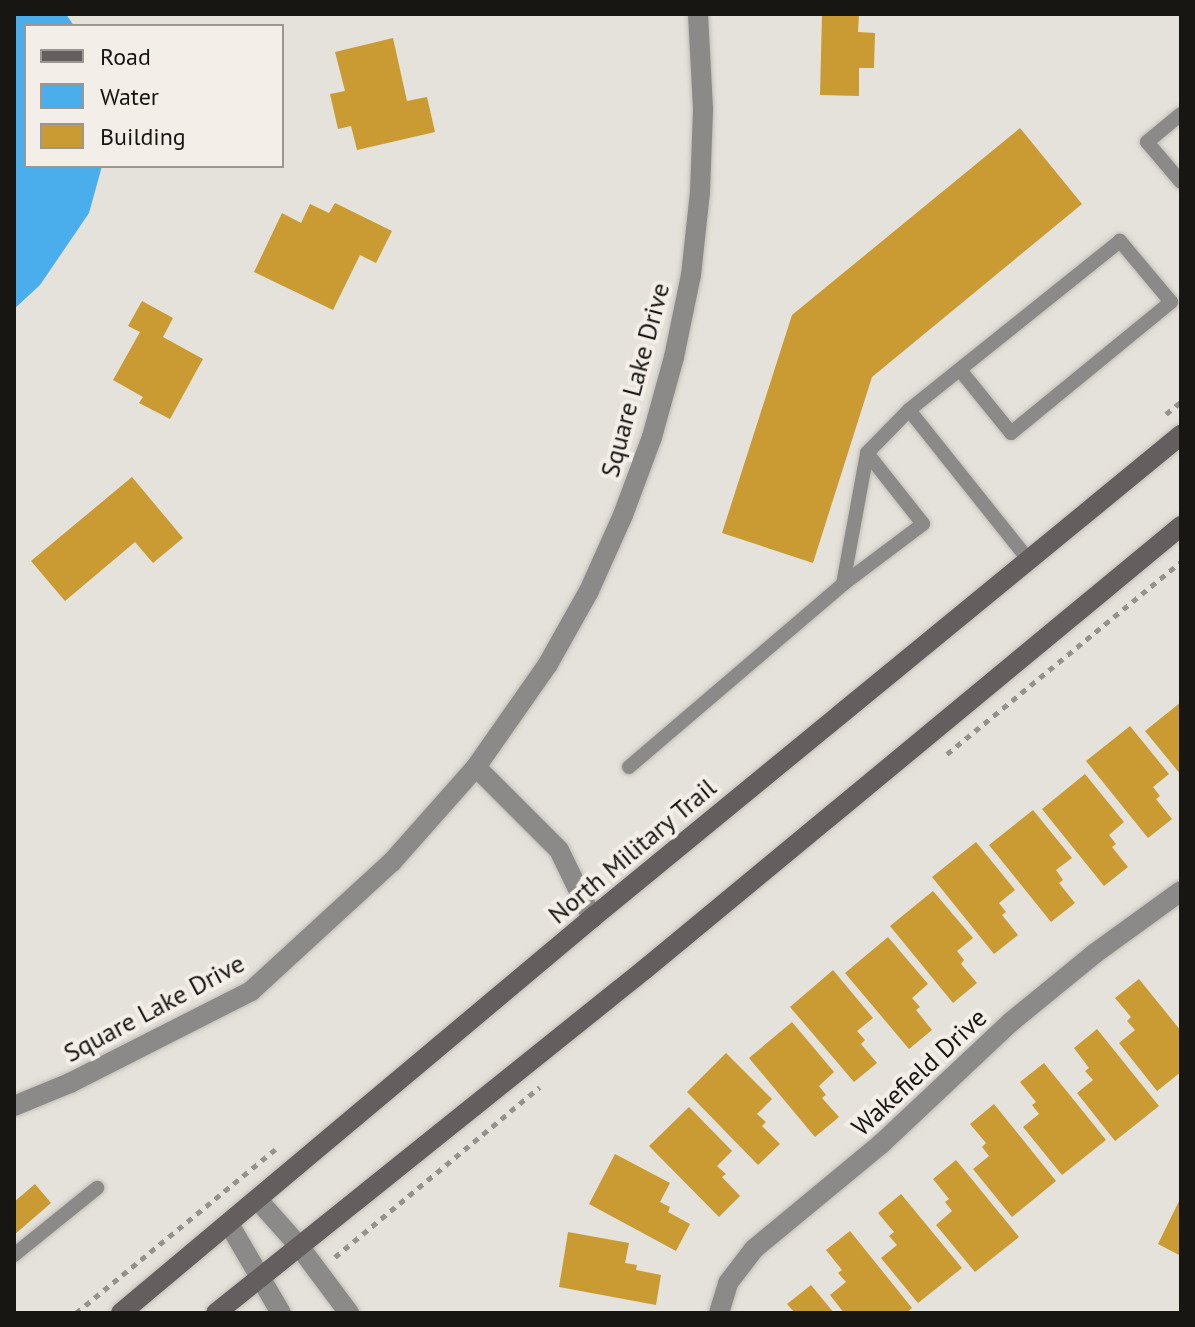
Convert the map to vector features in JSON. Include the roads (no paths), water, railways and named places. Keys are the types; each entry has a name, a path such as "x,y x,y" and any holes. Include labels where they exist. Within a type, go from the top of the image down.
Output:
{"main road":[{"name":"North Military Trail","path":"121,1313 592,918 1181,435"},
{"path":"216,1313 644,970 1181,526"}],"street":[{"name":"Square Lake Drive","path":"14,1106 70,1083 251,991 392,862 476,767 548,664 589,591 623,515 652,437 691,275 703,109 698,14"},
{"path":"476,767 559,850 592,918"},
{"name":"Wakefield Drive","path":"719,1313 728,1283 754,1249 881,1144 1011,1022 1094,954 1181,891"},
{"path":"258,1200 299,1246 349,1313"},
{"path":"229,1224 281,1313"}],"lane":[{"path":"1181,114 1147,142 1181,182"},
{"path":"843,584 867,453 909,410 1120,241 1171,302 1011,433 960,370"},
{"path":"909,410 1028,559"},
{"path":"629,767 843,584 923,524 867,453"},
{"path":"14,1255 97,1188"}],"water":[{"path":"14,14 66,14 73,24 24,24 24,168 101,168 89,213 40,285 14,309"}]}
